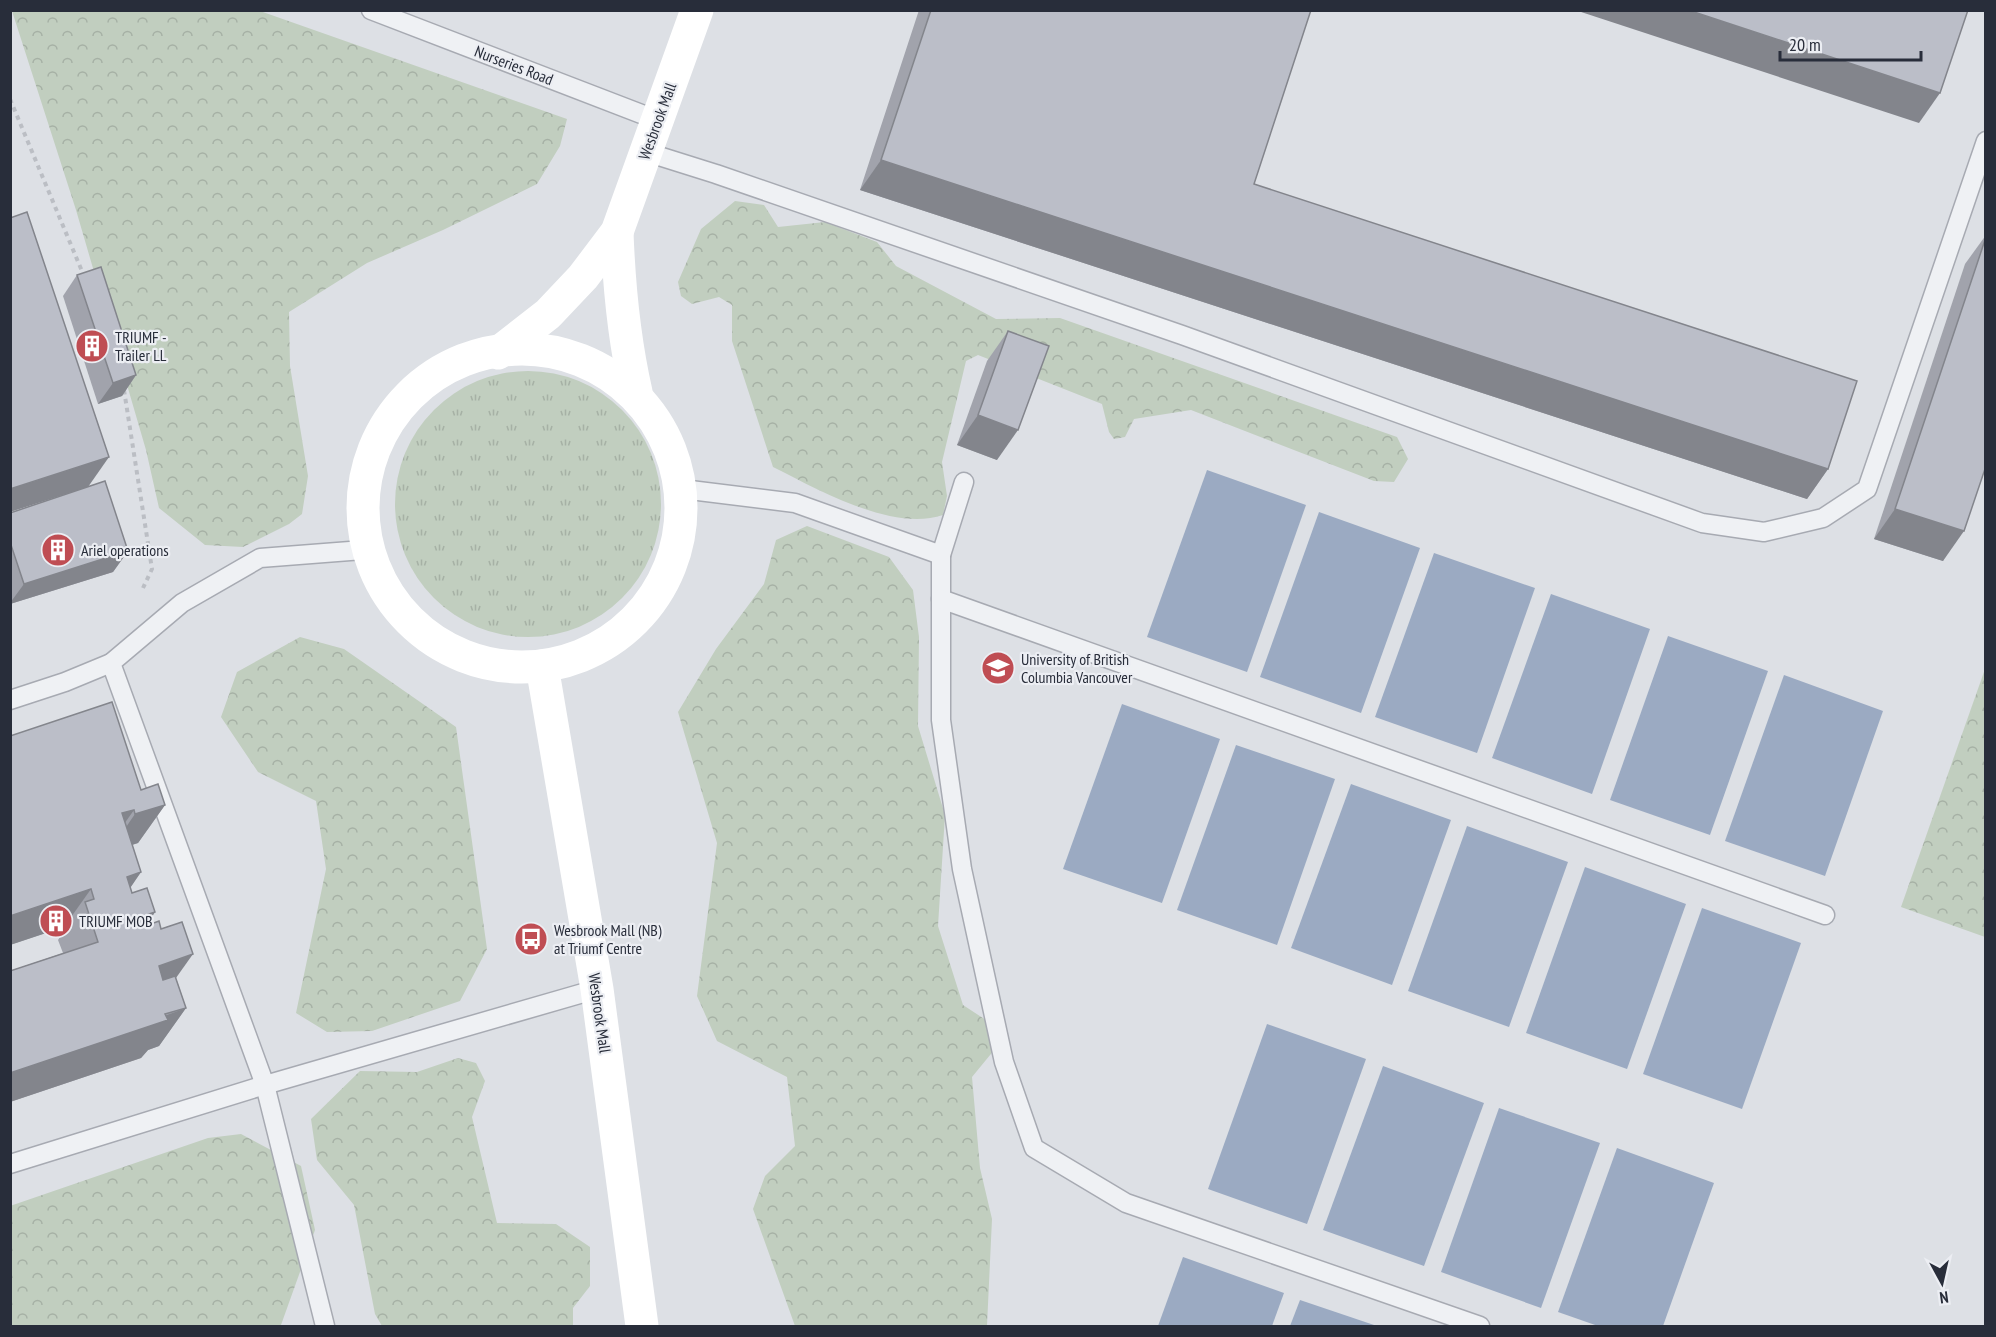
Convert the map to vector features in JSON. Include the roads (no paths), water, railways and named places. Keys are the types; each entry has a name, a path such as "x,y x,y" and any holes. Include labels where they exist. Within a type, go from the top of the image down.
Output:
{"street":[{"name":"Wesbrook Mall","path":"498,353 548,314 583,277 617,232 693,11"},
{"name":"Wesbrook Mall","path":"617,232 622,313 636,392"},
{"path":"498,353 565,358 587,365 636,392 660,423 678,466 682,489 682,532 669,571 633,621 582,655 542,666 475,661 426,637 387,599 363,550 362,503 369,461 391,416 422,385 459,363 498,353"},
{"name":"Wesbrook Mall","path":"542,666 597,989 642,1326"}],"lane":[{"name":"Nurseries Road","path":"371,10 657,120"},
{"path":"646,152 1182,335 1702,523 1764,532 1823,518 1867,489 1986,141"},
{"path":"964,482 941,555 941,720 962,869 1004,1062 1034,1148 1126,1203 1480,1326"},
{"path":"682,489 795,503 941,555"},
{"path":"10,700 65,682 111,663 182,603 260,558 363,550"},
{"path":"941,599 1825,915"},
{"path":"111,663 265,1085 325,1326"},
{"path":"10,1164 265,1085 597,989"}],"water":[{"path":"1207,470 1306,505 1247,672 1147,637"},
{"path":"1319,512 1420,548 1361,713 1260,677"},
{"path":"1434,553 1535,588 1477,753 1375,717"},
{"path":"1551,594 1650,629 1592,794 1492,758"},
{"path":"1668,636 1768,671 1710,835 1610,800"},
{"path":"1784,675 1883,711 1825,876 1725,841"},
{"path":"1122,704 1220,739 1162,903 1063,869"},
{"path":"1236,745 1335,779 1277,945 1177,910"},
{"path":"1351,784 1451,820 1392,985 1291,948"},
{"path":"1467,826 1568,862 1509,1027 1408,991"},
{"path":"1585,867 1686,904 1627,1069 1526,1033"},
{"path":"1702,908 1801,943 1742,1109 1643,1074"},
{"path":"1267,1024 1366,1059 1307,1224 1208,1189"},
{"path":"1383,1066 1484,1103 1424,1266 1323,1230"},
{"path":"1499,1108 1600,1143 1541,1308 1441,1272"},
{"path":"1617,1148 1714,1183 1663,1326 1598,1326 1558,1312"},
{"path":"1183,1257 1284,1293 1272,1326 1158,1326"},
{"path":"1300,1300 1377,1326 1290,1326"}],"place":[{"name":"TRIUMF - Trailer LL","path":"92,346"},
{"name":"Ariel operations","path":"58,550"},
{"name":"University of British Columbia Vancouver","path":"998,668"},
{"name":"TRIUMF MOB","path":"56,921"},
{"name":"Wesbrook Mall (NB) at Triumf Centre","path":"531,939"}]}
